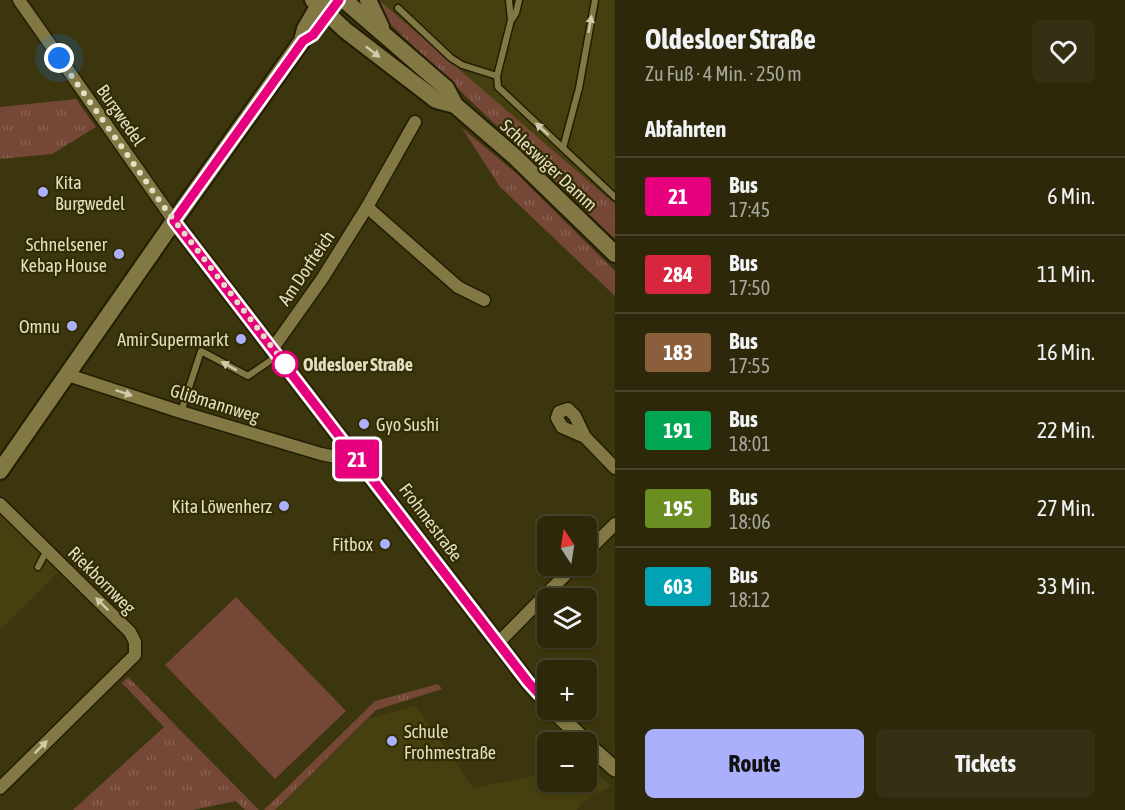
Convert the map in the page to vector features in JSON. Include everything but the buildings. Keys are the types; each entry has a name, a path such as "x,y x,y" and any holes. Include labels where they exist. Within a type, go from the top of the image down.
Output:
{"main road":[{"path":"0,471 303,41 313,35 320,5 339,0"},
{"name":"Schleswiger Damm","path":"344,0 446,88 455,105 515,157 615,255"},
{"path":"368,0 384,34"},
{"name":"Schleswiger Damm","path":"320,5 436,100 455,105"}],"street":[{"name":"Burgwedel","path":"19,0 174,221"},
{"name":"Am Dorfteich","path":"275,352 367,207 415,122"},
{"path":"367,207 458,287 484,300"},
{"name":"Frohmestraße","path":"174,221 537,691"},
{"name":"Glißmannweg","path":"68,375 321,454 336,457 350,449"},
{"path":"585,437 615,468"},
{"name":"Riekbornweg","path":"0,504 130,632 135,642 135,655 0,788"},
{"path":"597,542 615,524"},
{"path":"498,643 564,576"},
{"path":"563,720 575,732"},
{"path":"597,753 615,769"}],"lane":[{"path":"509,0 512,20"},
{"path":"519,0 497,76 500,90 615,198"},
{"path":"563,148 579,88 595,0"},
{"path":"398,8 451,58 462,65 497,76"},
{"path":"181,412 201,351 248,376 275,352"},
{"path":"38,567 47,550"}],"shaded area":[{"path":"615,0 615,204 380,1"},
{"path":"0,511 61,570 0,630"},
{"name":"Schule Frohmestraße","path":"416,706 473,788 537,775 537,792 597,792 597,773 611,786 584,801 577,810 275,810 367,719"}],"green space":[{"path":"380,1 615,204 615,239 385,19"},
{"path":"76,99 96,127 52,154 0,159 0,107"},
{"path":"462,128 516,173 615,271 615,296 500,187"},
{"path":"236,597 346,711 275,779 165,665"},
{"path":"128,677 259,810 245,810 236,801 193,810 73,810 164,727 122,683"},
{"path":"438,684 442,689 376,710 275,810 264,810 375,701"}],"bus line":[{"name":"21","path":"339,0 313,35 303,41 174,221 537,692"}],"place":[{"name":"Kita Burgwedel","path":"43,192"},
{"name":"Schnelsener Kebap House","path":"119,254"},
{"name":"Omnu","path":"72,326"},
{"name":"Amir Supermarkt","path":"241,339"},
{"name":"Oldesloer Straße","path":"285,364"},
{"name":"Gyo Sushi","path":"364,424"},
{"name":"Kita Löwenherz","path":"284,506"},
{"name":"Fitbox","path":"385,544"},
{"name":"Schule Frohmestraße","path":"392,741"}],"route":[{"path":"59,58 183,233 285,364"}]}
